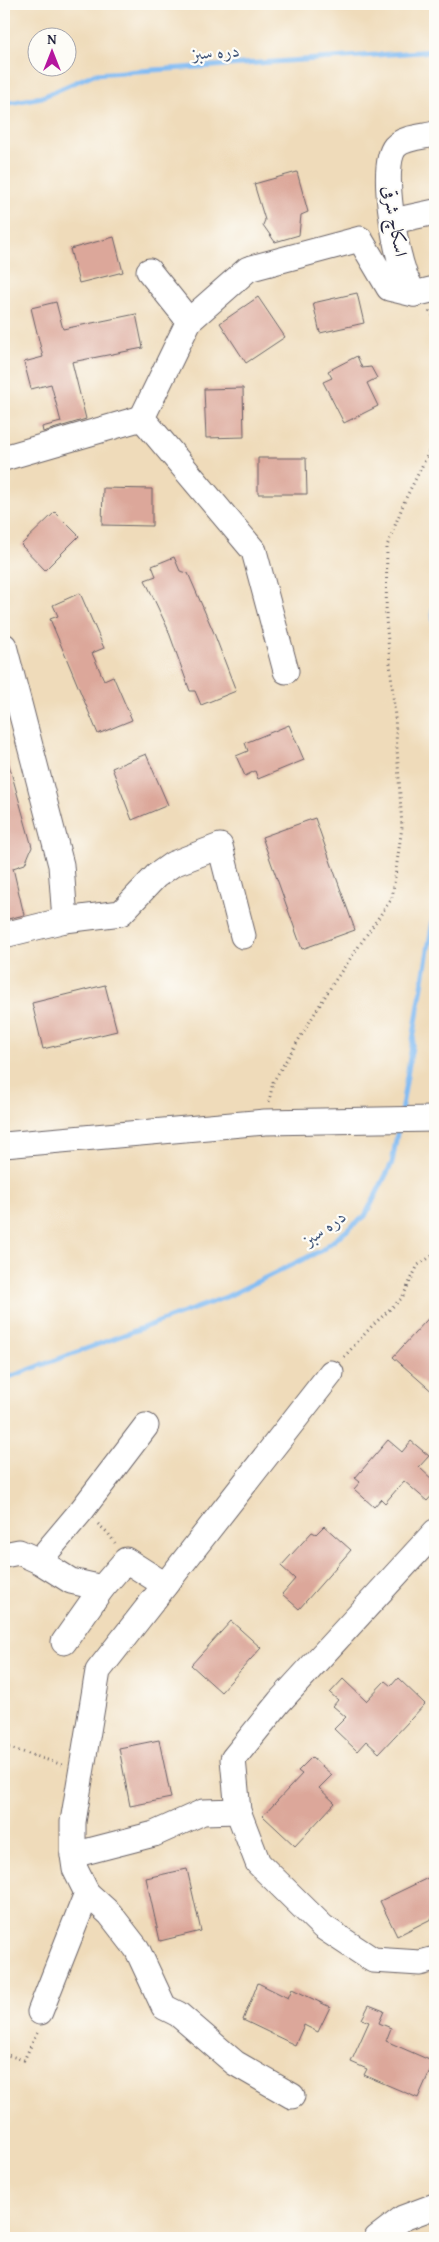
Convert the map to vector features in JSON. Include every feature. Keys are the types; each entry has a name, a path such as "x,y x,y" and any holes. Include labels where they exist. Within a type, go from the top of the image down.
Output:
{"street":[{"name":"اسکاچ شرقی","path":"424,291 404,273 393,221 387,171 395,148 409,139 435,134"},
{"path":"393,221 435,212"},
{"path":"4,458 142,418 189,321 248,269 360,238 389,288 424,291"},
{"path":"149,271 189,321"},
{"path":"142,418 254,551 286,671"},
{"path":"4,646 61,865 64,920"},
{"path":"4,935 64,920 121,913 156,876 173,864 220,846 243,936"},
{"path":"4,1145 265,1122 435,1119"},
{"path":"292,2096 235,2063 178,2014 164,2007 137,1949 110,1914 88,1893 75,1869 73,1822 98,1671 331,1373"},
{"path":"39,1561 82,1510 146,1426"},
{"path":"435,1532 280,1701 233,1759 238,1811 258,1863 323,1927 373,1960 420,1963 435,1959"},
{"path":"4,1554 19,1552 39,1561 70,1581 102,1588"},
{"path":"64,1642 102,1588 126,1560 165,1585"},
{"path":"74,1856 154,1834 203,1812 238,1811"},
{"path":"40,2012 88,1893"},
{"path":"377,2238 403,2218 435,2206"}],"path":[{"path":"265,1122 273,1082 332,985 392,898 402,827 386,619 387,546 405,500 435,440"},
{"path":"331,1373 372,1326 402,1298 418,1265 435,1254"},
{"path":"82,1510 108,1533 126,1560"},
{"path":"4,1746 80,1771"},
{"path":"4,2054 24,2060 35,2033 41,2028 40,2012"}],"building":[{"path":"297,172 308,212 301,215 299,235 275,242 263,225 265,220 254,184"},
{"path":"114,237 123,272 79,283 70,249"},
{"path":"357,293 364,323 320,333 313,303"},
{"path":"258,297 285,337 246,363 220,323"},
{"path":"56,302 63,329 136,314 143,348 72,362 86,419 43,432 42,427 61,422 51,384 31,389 24,362 43,357 31,308"},
{"path":"357,356 362,368 371,367 377,378 367,383 378,406 344,423 323,382 332,378 328,371"},
{"path":"243,388 244,437 206,438 204,389"},
{"path":"258,458 306,458 307,494 258,494"},
{"path":"103,488 152,489 152,526 102,525"},
{"path":"55,512 79,536 45,570 21,545"},
{"path":"174,557 180,571 188,573 236,691 201,705 195,691 190,691 167,627 145,580 156,576 152,566"},
{"path":"80,593 104,648 92,653 104,680 113,676 132,720 98,734 50,619 58,616 53,605"},
{"path":"289,725 304,760 258,779 255,771 245,776 236,756 248,751 245,743"},
{"path":"146,754 168,805 132,820 112,768"},
{"path":"8,761 32,847 25,864 13,868 24,915 4,920 4,762"},
{"path":"315,818 355,930 302,949 262,837"},
{"path":"105,985 117,1031 43,1049 32,1003"},
{"path":"435,1311 435,1394 393,1357"},
{"path":"388,1440 402,1452 411,1441 429,1456 419,1467 435,1482 435,1492 427,1501 404,1481 385,1503 381,1499 374,1507 354,1489 360,1482 355,1478"},
{"path":"324,1526 351,1550 299,1609 282,1594 295,1579 281,1566 312,1532 316,1534"},
{"path":"231,1621 261,1648 221,1692 191,1665"},
{"path":"398,1678 425,1704 379,1753 366,1741 357,1751 334,1729 346,1717 333,1706 338,1700 330,1693 343,1679 366,1701 385,1681 391,1686"},
{"path":"159,1740 171,1798 130,1806 119,1748"},
{"path":"312,1757 332,1775 319,1788 335,1803 295,1846 263,1816 302,1774 298,1771"},
{"path":"187,1869 201,1931 160,1941 146,1878"},
{"path":"430,1877 435,1887 435,1917 397,1936 380,1901"},
{"path":"258,1983 288,1998 292,1989 330,2007 318,2032 304,2025 295,2045 243,2020"},
{"path":"369,2005 384,2011 379,2023 391,2028 386,2041 434,2062 418,2098 364,2075 367,2069 351,2062 369,2022 362,2019"}],"waterway":[{"name":"دره سبز","path":"4,104 42,97 94,74 435,51"},
{"name":"دره سبز","path":"435,599 433,610 435,640"},
{"name":"دره سبز","path":"401,1112 435,908"},
{"name":"دره سبز","path":"4,1379 226,1297 322,1250 365,1216 392,1163 398,1128"}]}
